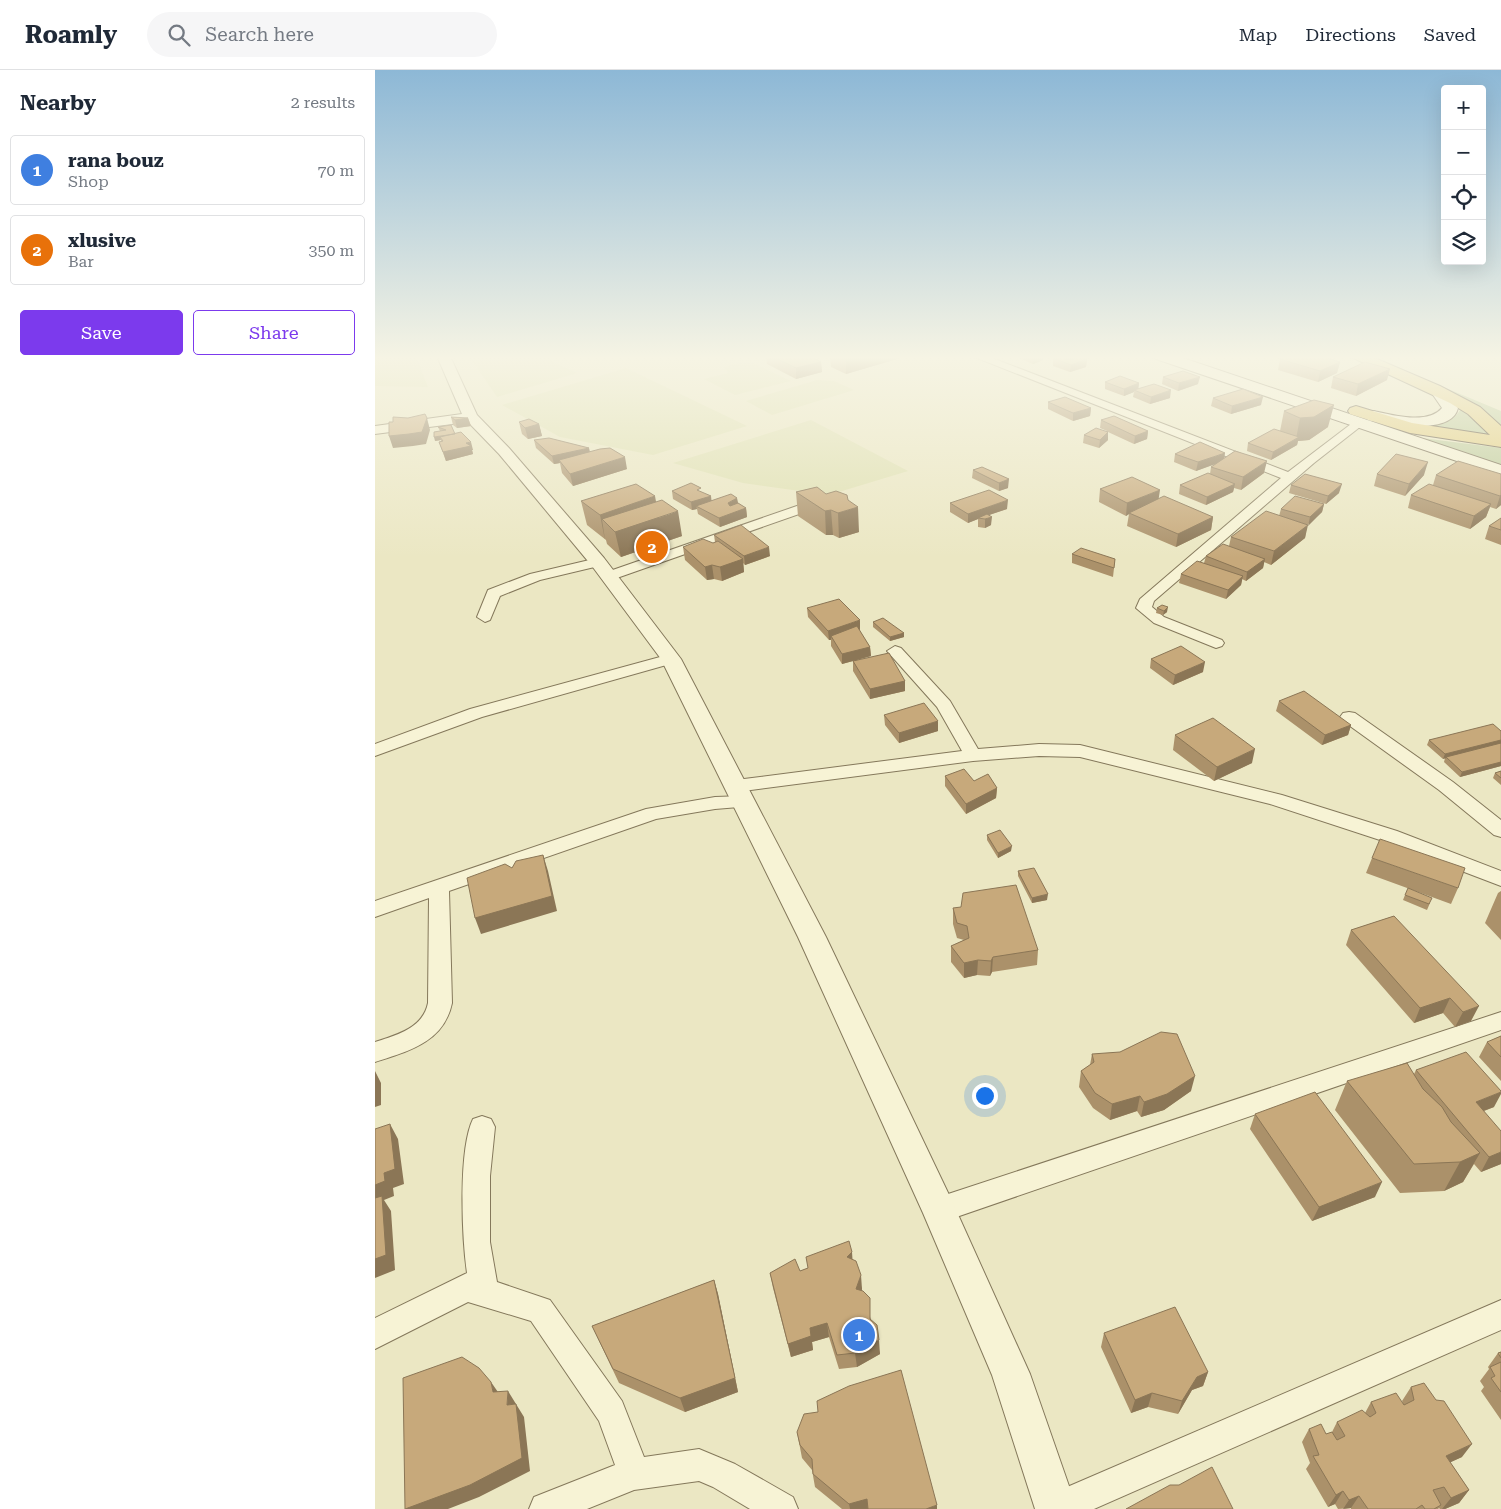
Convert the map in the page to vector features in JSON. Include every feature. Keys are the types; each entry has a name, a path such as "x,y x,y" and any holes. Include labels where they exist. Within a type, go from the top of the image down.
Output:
{"highway":[{"path":"1387,423 1501,442"},
{"path":"1489,423 1501,437"}],"main road":[{"path":"1373,423 1501,471"}],"street":[{"path":"375,430 422,423"},
{"path":"478,423 504,451 603,569 671,659 812,937 939,1210 1011,1374 1056,1509 1501,1315"},
{"path":"1151,423 1290,477"},
{"path":"1216,643 1153,617 1144,608 1147,599 1350,423"},
{"path":"485,617 493,593 535,577 603,569 817,503"},
{"path":"895,652 944,705 973,755"},
{"path":"378,747 475,712 671,659"},
{"path":"1349,716 1446,786 1501,830"},
{"path":"375,909 653,813 715,803 740,794 973,755 1039,750 1080,752 1105,756 1275,798 1390,836 1501,879"},
{"path":"375,1052 417,1036 433,1023 439,1010 439,886"},
{"path":"939,1210 1362,1066 1501,1021"},
{"path":"482,1127 477,1176 476,1242 483,1293"},
{"path":"375,1334 467,1287 540,1310 611,1412 634,1474"},
{"path":"547,1509 634,1474 699,1465 724,1475 781,1509"}],"green space":[{"path":"535,423 741,423 747,426 653,455 560,437"},
{"path":"801,423 817,423 908,471 829,495 743,483 673,463"},
{"path":"1424,423 1480,423 1498,438 1431,429"},
{"path":"1406,436 1501,448 1501,466"}],"building":[{"path":"389,423 425,423 422,432 389,436"},
{"path":"520,423 539,424 525,428"},
{"path":"1108,423 1130,423 1148,431 1135,436"},
{"path":"451,425 455,434 434,437 434,432 446,430 438,427"},
{"path":"1096,428 1108,432 1100,440 1084,435"},
{"path":"1274,429 1299,437 1273,452 1248,443"},
{"path":"461,432 471,442 466,443 471,446 443,452 439,442 443,441 440,437"},
{"path":"549,438 589,448 552,456 534,440"},
{"path":"1200,442 1225,453 1198,462 1175,454"},
{"path":"610,448 625,457 570,474 559,460 600,449"},
{"path":"1235,451 1267,461 1243,477 1211,467"},
{"path":"1396,454 1428,462 1409,484 1377,474"},
{"path":"1458,461 1501,474 1501,495 1436,475"},
{"path":"982,467 1009,479 999,483 973,470"},
{"path":"1208,473 1235,484 1207,497 1180,485"},
{"path":"1305,474 1342,484 1328,496 1291,485"},
{"path":"1132,477 1160,490 1127,503 1100,489"},
{"path":"691,483 701,488 697,490 711,496 691,502 672,491"},
{"path":"636,484 655,496 600,515 581,501"},
{"path":"1429,484 1491,504 1474,516 1411,495"},
{"path":"817,487 826,494 836,491 847,495 848,500 858,507 838,513 831,510 825,511 796,492"},
{"path":"989,490 1008,500 968,514 950,503"},
{"path":"731,494 737,498 728,503 730,506 738,503 746,508 719,518 696,506"},
{"path":"1164,496 1213,517 1178,534 1129,513"},
{"path":"1295,496 1324,504 1310,517 1281,509"},
{"path":"662,500 678,511 615,532 602,519"},
{"path":"1266,511 1308,525 1274,551 1231,537"},
{"path":"987,514 992,517 978,518"},
{"path":"1501,518 1501,530 1489,526"},
{"path":"741,525 769,547 744,556 714,535"},
{"path":"703,539 713,543 718,541 743,559 720,567 712,565 705,567 683,547"},
{"path":"1223,544 1265,559 1247,572 1206,556"},
{"path":"1081,548 1115,559 1114,568 1072,554"},
{"path":"1197,561 1243,576 1228,590 1181,574"},
{"path":"839,599 860,620 828,631 807,608"},
{"path":"1162,605 1168,607 1164,611 1157,608"},
{"path":"883,618 904,633 890,637 873,622"},
{"path":"857,626 870,647 842,654 831,636"},
{"path":"1181,646 1205,662 1175,675 1151,659"},
{"path":"889,653 905,681 870,689 853,661"},
{"path":"1304,691 1351,725 1325,735 1279,701"},
{"path":"924,703 938,721 899,733 884,715"},
{"path":"1213,718 1255,749 1217,767 1175,735"},
{"path":"1493,724 1501,731 1501,740 1445,754 1429,740"},
{"path":"1501,743 1501,762 1462,772 1446,757"},
{"path":"964,769 974,781 988,774 997,788 966,804 945,776"},
{"path":"1501,771 1501,778 1495,773"},
{"path":"1000,830 1012,846 998,853 987,835"},
{"path":"1380,839 1465,868 1458,888 1372,858"},
{"path":"543,855 552,896 475,918 467,878 505,864 512,868 516,861"},
{"path":"1034,868 1048,894 1032,898 1018,871"},
{"path":"1016,885 1038,950 993,957 991,961 978,960 964,963 951,946 969,938 967,926 957,923 953,908 961,907 963,893"},
{"path":"1408,888 1432,898 1429,904 1405,895"},
{"path":"1394,916 1479,1006 1463,1012 1450,998 1420,1008 1351,930"},
{"path":"1161,1032 1177,1034 1195,1076 1167,1094 1144,1102 1140,1096 1112,1104 1095,1093 1081,1071 1094,1062 1092,1054 1120,1052"},
{"path":"1501,1036 1501,1057 1487,1042"},
{"path":"1466,1052 1501,1091 1476,1102 1501,1131 1501,1152 1489,1157 1416,1070"},
{"path":"1407,1063 1423,1089 1442,1107 1451,1122 1480,1153 1460,1162 1414,1164 1347,1081"},
{"path":"1315,1092 1382,1182 1319,1207 1255,1114"},
{"path":"390,1124 395,1169 384,1173 385,1181 375,1185 375,1129"},
{"path":"382,1196 386,1255 375,1259 375,1198"},
{"path":"849,1241 852,1252 847,1257 856,1261 861,1275 856,1289 863,1291 870,1298 870,1319 877,1325 879,1340 855,1353 837,1355 827,1323 810,1328 811,1336 788,1344 770,1273 795,1259 800,1271 808,1268 806,1257"},
{"path":"714,1280 735,1378 680,1398 613,1369 592,1326"},
{"path":"1175,1307 1208,1372 1197,1377 1182,1401 1152,1393 1135,1400 1104,1333"},
{"path":"462,1357 479,1368 491,1382 493,1392 508,1391 507,1405 516,1404 522,1458 470,1485 405,1509 403,1378"},
{"path":"1501,1362 1501,1392 1491,1378 1495,1376 1490,1367"},
{"path":"901,1370 937,1505 926,1509 868,1509 867,1499 849,1504 813,1474 812,1459 800,1445 797,1432 804,1414 818,1412 817,1401 849,1386"},
{"path":"1424,1383 1436,1400 1444,1401 1472,1444 1446,1456 1469,1490 1451,1498 1444,1487 1433,1490 1441,1505 1434,1509 1425,1509 1422,1505 1416,1509 1368,1509 1359,1496 1349,1500 1343,1491 1336,1495 1313,1456 1319,1455 1309,1429 1321,1424 1326,1434 1332,1432 1337,1440 1345,1436 1337,1422 1362,1410 1370,1417 1376,1413 1371,1402 1396,1393 1404,1405 1414,1400 1411,1387"},
{"path":"1212,1467 1233,1509 1126,1509 1170,1485 1179,1485"}],"place":[{"name":"xlusive","path":"652,547"},
{"name":"rana bouz","path":"859,1335"}]}
